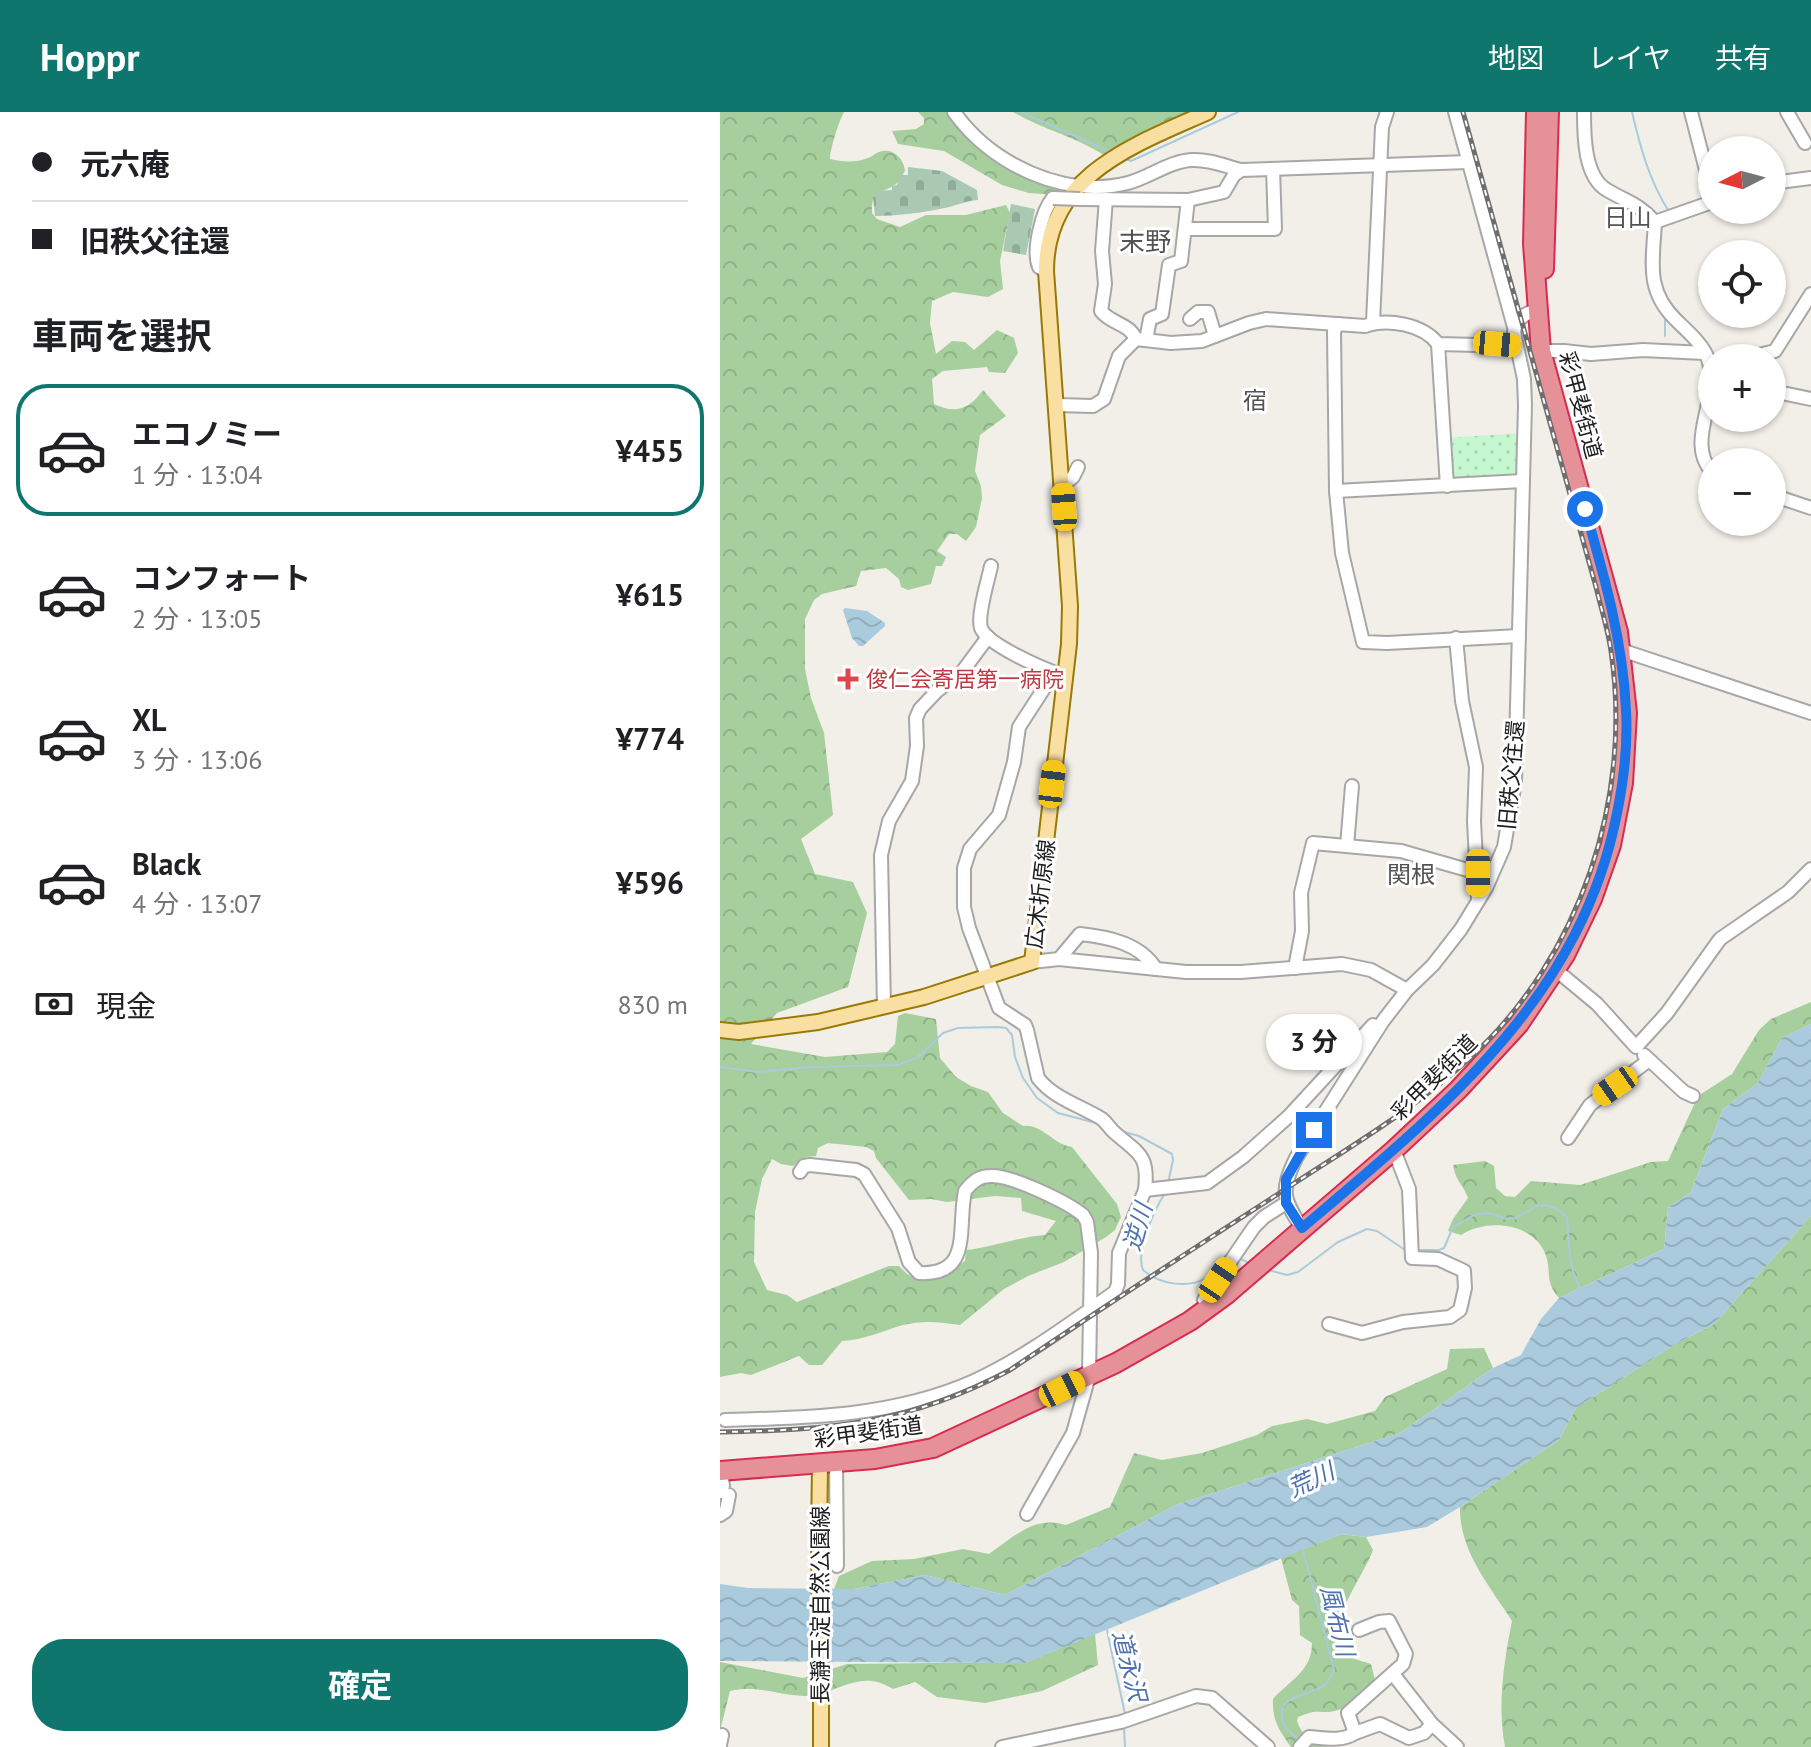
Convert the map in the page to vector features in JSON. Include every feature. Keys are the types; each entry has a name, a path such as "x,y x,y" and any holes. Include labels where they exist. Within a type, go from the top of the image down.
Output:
{"highway":[{"name":"彩甲斐街道","path":"721,1471 904,1456 933,1448 1140,1351 1190,1321 1227,1294 1394,1150 1501,1051 1556,970 1592,899 1611,845 1618,810 1627,713 1621,650 1608,593 1541,351 1533,244 1536,112"},
{"name":"彩甲斐街道","path":"1538,310 1545,252 1549,112"}],"main road":[{"name":"広木折原線","path":"720,1030 739,1032 818,1022 884,1007 1032,962 1060,674 1070,606 1046,271 1048,249 1055,223 1065,203 1080,192 1099,166 1208,112"},
{"name":"長瀞玉淀自然公園線","path":"821,1747 812,1546 828,1463"}],"street":[{"path":"954,112 987,149 1005,161 1026,173 1106,199 1188,200 1224,192 1234,175 1241,170"},
{"path":"1373,322 1382,127 1387,112"},
{"name":"旧秩父往還","path":"1286,1203 1286,1179 1296,1158 1395,1005 1433,965 1478,902 1504,847 1512,807 1524,379 1515,346 1514,327 1455,112"},
{"path":"1584,112 1589,164 1594,178 1609,192 1643,208 1655,222 1652,274 1658,298 1698,345"},
{"path":"1691,112 1698,139"},
{"path":"1787,112 1805,143"},
{"path":"1046,271 1039,267 1037,254 1051,199 1094,187 1127,183 1179,162 1212,162 1241,170 1468,162"},
{"path":"1185,229 1275,229 1273,169"},
{"path":"1786,181 1811,178"},
{"path":"1106,199 1102,251 1105,284 1101,311 1141,340 1171,343 1202,341 1258,320 1365,326 1373,322 1421,328 1438,344 1515,346"},
{"path":"1057,405 1093,406 1104,399 1119,356 1141,340 1150,319 1162,314 1169,265 1181,261 1188,200"},
{"path":"1655,222 1698,207"},
{"path":"1779,344 1811,294"},
{"path":"1514,327 1526,314 1538,310"},
{"path":"1190,319 1198,312 1208,312 1215,336"},
{"path":"1338,324 1334,331 1336,491 1342,553 1363,642 1519,636"},
{"path":"1438,344 1447,486"},
{"path":"1541,351 1591,354 1643,350 1698,356"},
{"path":"1786,394 1811,399"},
{"path":"1063,485 1073,477 1078,467"},
{"path":"1336,491 1523,481"},
{"path":"1786,500 1811,508"},
{"path":"725,1420 826,1417 938,1393 999,1368 1117,1289 1119,1253 1145,1190 1145,1165 1139,1152 1105,1121 1038,1078 1025,1025 1001,1011 974,943 964,907 966,858 999,815 1014,762 1019,727 1060,674 1011,652 988,637 982,629 981,615 991,566"},
{"path":"884,1007 881,855 889,821 912,781 917,746 916,718 937,691 962,672 988,637"},
{"path":"1456,638 1462,701 1476,767 1474,821 1478,902"},
{"path":"1621,650 1811,713"},
{"path":"1347,846 1352,786"},
{"path":"1295,968 1302,931 1301,893 1313,843 1414,853 1463,871 1478,873"},
{"path":"1636,1047 1667,1013 1720,939 1788,892 1811,869"},
{"path":"1059,959 1080,934 1106,937 1126,944 1152,962 1156,969"},
{"path":"1032,962 1059,959 1156,969 1241,972 1330,964 1354,965 1371,970 1407,990"},
{"path":"1556,970 1597,1004 1649,1060 1684,1092 1693,1096"},
{"path":"1145,1190 1207,1183 1243,1157 1289,1116 1365,1035 1384,1009 1395,1005"},
{"path":"1568,1138 1590,1105 1649,1060"},
{"path":"1329,1324 1362,1333 1403,1322 1450,1317 1460,1310 1465,1288 1464,1271 1438,1259 1412,1258 1409,1189 1394,1150"},
{"path":"800,1172 804,1166 810,1165 856,1170 864,1174 898,1228 909,1262 919,1273 942,1271 954,1264 959,1255 965,1191 980,1178 1009,1179 1077,1210 1087,1222 1089,1376 1073,1433 1027,1514"},
{"path":"1204,1300 1264,1217 1286,1203 1302,1228"},
{"path":"828,1463 837,1566"},
{"path":"720,1515 726,1511 721,1471"},
{"path":"812,1546 837,1549"},
{"path":"1355,1733 1348,1713 1403,1664 1406,1654 1389,1621 1359,1630"},
{"path":"1393,1674 1432,1724 1457,1747"},
{"path":"1002,1747 1121,1722 1196,1696 1212,1698 1268,1747"},
{"path":"1300,1747 1309,1737 1351,1737 1380,1724 1409,1738 1424,1733 1432,1724"},
{"path":"1253,1735 1260,1734 1275,1747"}],"green space":[{"path":"720,112 844,112 830,159 859,161 889,151 900,158 904,167 905,171 897,183 876,195 872,213 877,219 900,227 926,215 966,215 1006,205 1010,213 1000,261 1003,289 988,297 953,292 932,301 930,323 936,354 952,341 965,342 974,350 997,330 1014,338 1018,353 1005,373 989,372 987,367 943,371 932,379 934,404 949,409 961,408 983,390 1006,416 980,435 975,471 982,498 976,527 966,541 957,534 949,534 937,551 946,557 942,566 936,566 931,584 908,590 901,587 899,579 886,568 861,571 856,586 822,594 814,600 805,619 805,669 811,698 824,733 833,815 801,839 815,874 853,882 867,913 848,987 777,1013 751,1044 825,1057 887,1052 895,1044 898,1016 905,1013 936,1019 940,1058 956,1077 988,1092 1003,1113 1023,1126 1036,1128 1072,1147 1117,1204 1121,1217 1115,1230 1106,1237 1064,1262 1004,1289 960,1325 910,1323 842,1341 822,1365 809,1365 799,1356 751,1375 741,1373 720,1377","holes":["828,1143 866,1147 874,1151 876,1158 909,1200 947,1202 995,1196 1021,1198 1022,1211 1056,1221 1045,1235 966,1250 965,1261 943,1275 922,1281 899,1266 889,1266 797,1302 787,1295 767,1290 754,1262 755,1212 762,1179 772,1159 793,1166 806,1157 816,1156 818,1148"]},
{"path":"918,112 951,112 967,135 1061,187 1056,195 1029,193 1002,185 944,151 898,144 892,131 916,129 924,124 924,118"},
{"path":"1013,112 1192,112 1104,155"},
{"path":"908,167 942,171 977,190 978,200 924,212 875,216 873,197 877,191 892,190 900,175 908,175"},
{"path":"1011,204 1035,209 1026,255 1003,251"},
{"path":"1522,433 1519,479 1449,483 1446,438"},
{"path":"1811,1002 1811,1024 1782,1038 1758,1083 1723,1109 1691,1192 1668,1208 1664,1249 1559,1298 1551,1286 1544,1251 1529,1234 1495,1225 1461,1235 1448,1231 1468,1198 1453,1165 1485,1161 1494,1166 1496,1188 1505,1196 1515,1197 1531,1181 1580,1185 1651,1162 1668,1161 1698,1096 1732,1074 1759,1030 1771,1019"},
{"path":"1811,1216 1811,1747 1505,1747 1502,1699 1512,1621 1470,1553 1461,1523 1460,1507 1559,1440 1576,1408 1674,1345 1714,1324"},
{"path":"1484,1348 1493,1368 1400,1433 1176,1505 1005,1595 925,1575 854,1589 834,1589 839,1576 872,1561 914,1559 963,1549 989,1554 1034,1525 1066,1525 1110,1507 1134,1453 1162,1460 1202,1453 1257,1435 1272,1426 1307,1419 1327,1424 1375,1411 1385,1397 1447,1369 1450,1349"},
{"path":"1341,1534 1366,1537 1373,1550 1346,1604 1338,1633 1340,1645 1347,1655 1371,1664 1375,1680 1349,1705 1336,1711 1311,1712 1298,1717 1305,1735 1328,1747 1291,1747 1277,1724 1273,1699 1304,1668 1312,1643 1300,1635 1299,1606 1292,1600 1281,1558"},
{"path":"1095,1634 1098,1665 1042,1691 985,1703 937,1697 915,1682 893,1689 880,1683 858,1682 804,1696 740,1689 730,1691 720,1731 720,1662 803,1678 847,1664 1027,1662"}],"water":[{"path":"843,610 867,611 885,626 863,646 859,646 852,638"},
{"name":"荒川","path":"1811,1024 1811,1216 1714,1324 1674,1345 1576,1408 1559,1440 1427,1527 1366,1537 1341,1534 1025,1663 720,1661 720,1584 748,1588 854,1589 925,1575 1005,1595 1176,1505 1400,1433 1493,1368 1521,1355 1541,1319 1559,1298 1664,1249 1668,1208 1691,1192 1723,1109 1758,1083 1782,1038"}],"waterway":[{"path":"1021,112 1111,152"},
{"path":"1124,158 1131,161 1238,112"},
{"path":"1632,112 1650,175 1668,210"},
{"path":"1665,317 1665,336"},
{"name":"逆川","path":"720,1067 758,1072 897,1065 917,1058 943,1033 958,1028 1006,1028 1012,1035 1015,1057 1023,1078 1037,1098 1058,1113 1100,1124"},
{"name":"逆川","path":"1121,1131 1139,1136 1172,1154 1168,1183"},
{"name":"逆川","path":"1165,1193 1144,1242 1143,1270 1165,1282 1190,1283 1209,1276 1225,1259"},
{"name":"逆川","path":"1415,1250 1444,1248 1453,1227 1474,1215 1488,1213 1507,1219 1516,1218 1537,1206 1546,1205 1567,1217 1571,1264 1581,1290"},
{"name":"逆川","path":"1268,1270 1287,1275 1298,1272 1338,1242 1367,1229 1377,1231 1405,1250"},
{"name":"逆川","path":"1239,1258 1251,1264"},
{"name":"風布川","path":"1301,1741 1284,1725 1282,1710 1290,1700 1323,1686 1334,1670 1303,1549"},
{"name":"道永沢","path":"1107,1630 1125,1714"},
{"name":"道永沢","path":"1124,1728 1125,1747"}],"railway":[{"path":"720,1432 835,1426 903,1413 973,1388 1010,1370 1425,1096 1470,1058 1509,1018 1542,973 1569,924 1590,872 1605,818 1614,763 1616,707 1611,651 1596,587 1463,112"}],"place":[{"name":"俊仁会寄居第一病院","path":"848,679"}],"district":[{"name":"日山","path":"1628,218"},
{"name":"末野","path":"1145,242"},
{"name":"宿","path":"1255,401"},
{"name":"関根","path":"1411,875"}],"route":[{"path":"1314,1130 1286,1179 1286,1203 1302,1228 1394,1150 1498,1048 1540,995 1585,915 1611,845 1623,783 1627,713 1618,632 1585,509"}]}
